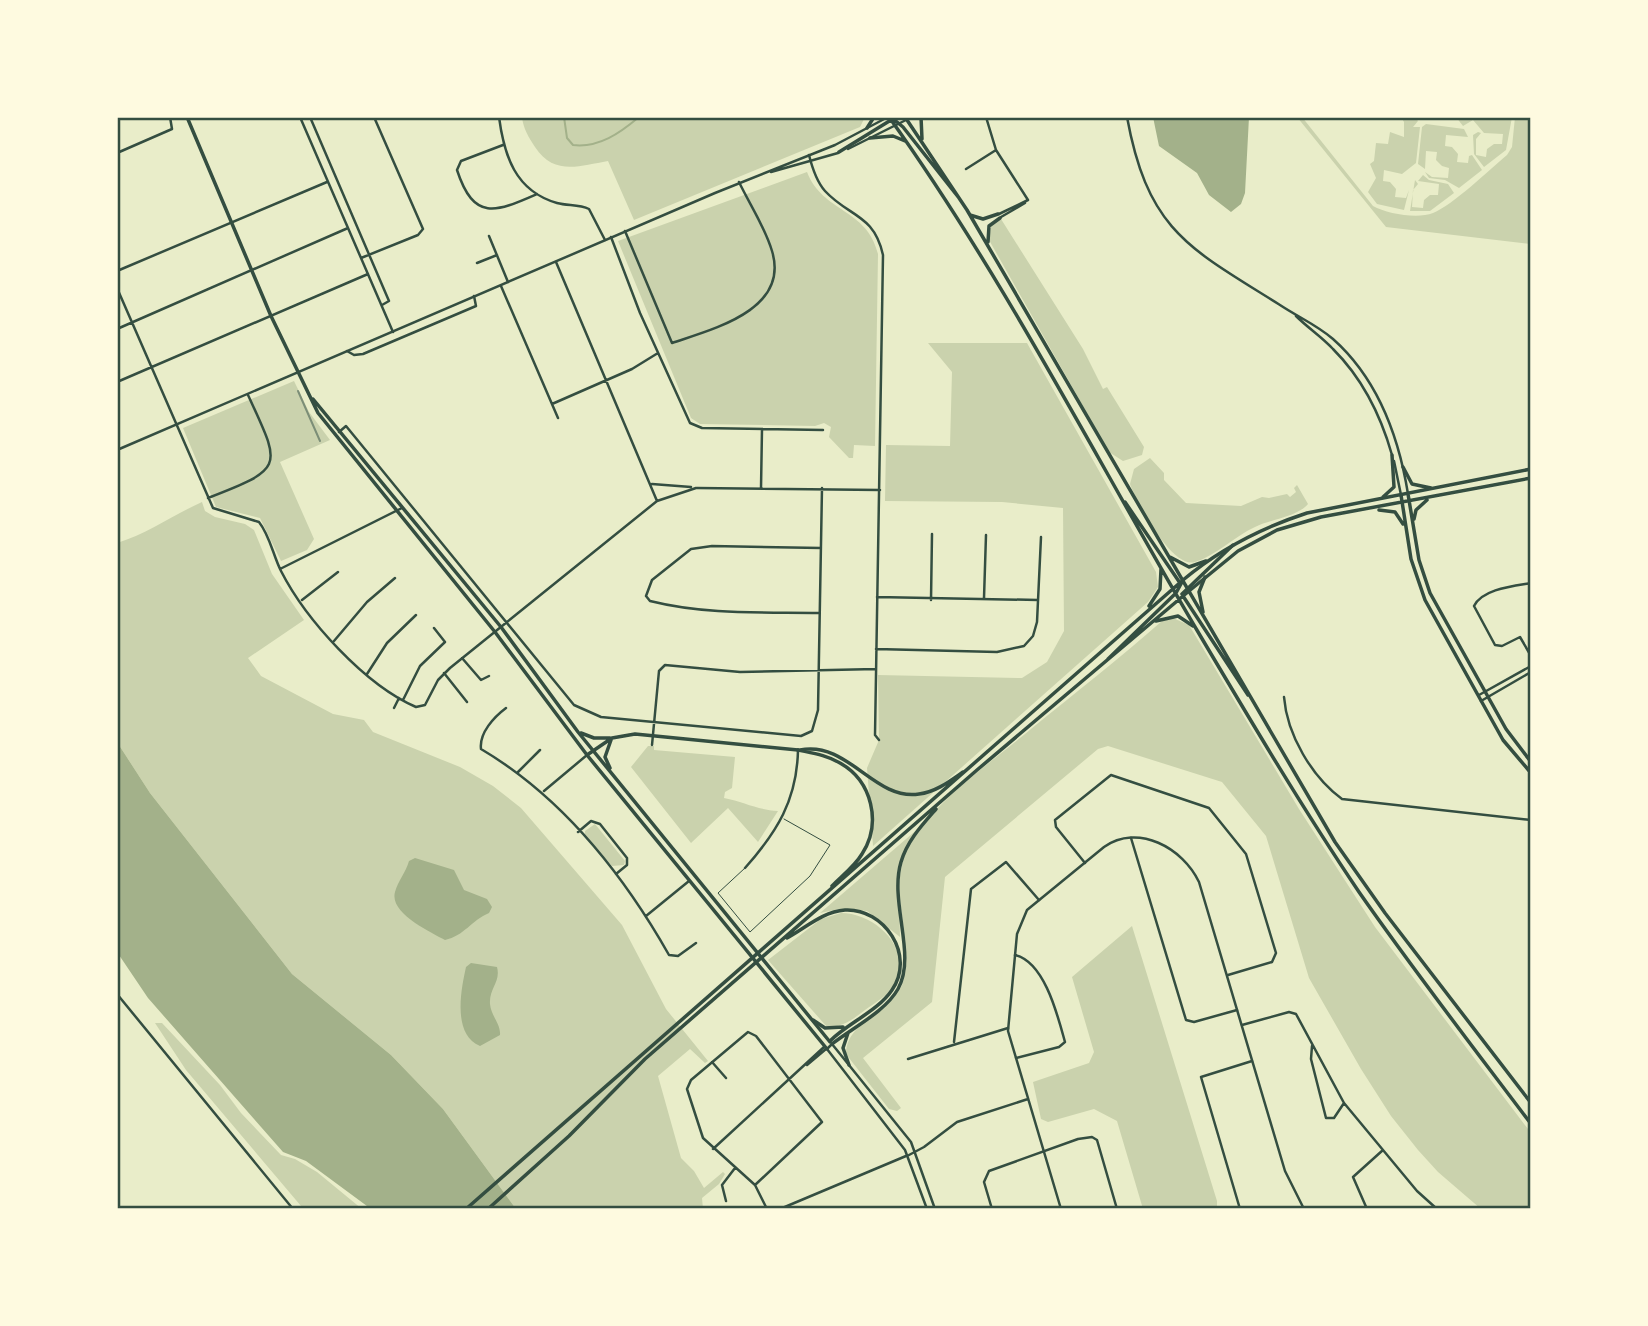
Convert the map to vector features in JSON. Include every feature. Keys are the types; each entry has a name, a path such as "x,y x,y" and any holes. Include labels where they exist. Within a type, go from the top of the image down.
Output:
{"main road":[{"path":"187,117 271,316 318,413 495,632 587,755 825,1047"},
{"path":"867,128 874,117"},
{"path":"921,117 920,133 924,144"},
{"path":"488,1209 528,1174 645,1059 952,791 1099,670 1179,594 1181,582 1167,554 961,199 924,144 898,119"},
{"path":"898,119 911,147 999,283 1161,566 1249,696"},
{"path":"839,152 898,119"},
{"path":"898,119 961,199"},
{"path":"870,138 898,137 911,147"},
{"path":"970,215 983,219 999,216"},
{"path":"994,256 986,233 999,216"},
{"path":"311,397 341,430 501,627 578,732 831,1043 883,999 897,980 899,951 888,930 869,914 846,910 825,915 779,943"},
{"path":"1380,499 1394,487 1392,455"},
{"path":"1403,467 1414,486 1437,489"},
{"path":"1181,582 1206,561 1271,524 1307,513 1531,469"},
{"path":"466,1209 1144,614 1205,577 1238,551 1277,530 1321,517 1531,478"},
{"path":"1408,494 1430,593 1509,734 1531,762"},
{"path":"1401,495 1405,527 1420,589 1503,740 1531,773"},
{"path":"1121,499 1187,589 1289,767 1361,880 1531,1103"},
{"path":"1415,535 1415,513 1429,499"},
{"path":"1370,510 1395,512 1405,527"},
{"path":"1187,589 1233,545"},
{"path":"1167,554 1189,566 1206,561"},
{"path":"1144,614 1160,589 1161,566"},
{"path":"1204,617 1199,592 1205,577"},
{"path":"1179,594 1199,634 1354,884 1413,969 1531,1124"},
{"path":"1099,670 1119,646 1179,594"},
{"path":"1148,626 1163,618 1178,616 1189,621 1199,634"},
{"path":"578,732 594,738 612,738"},
{"path":"587,755 612,738 624,734 831,752 853,763 886,787 906,794 934,790 976,763"},
{"path":"611,772 605,757 612,738"},
{"path":"798,750 823,756 847,768 865,788 872,808 869,838 860,858 808,909"},
{"path":"813,1020 825,1028 847,1029 887,1002 904,976 897,891 901,862 919,829 952,791"},
{"path":"847,1029 844,1050 849,1065"}],"street":[{"path":"117,153 172,129 170,117"},
{"path":"300,117 393,332"},
{"path":"310,117 389,301 382,305"},
{"path":"361,258 418,235 423,229 374,117"},
{"path":"499,117 503,145 515,174 537,194 557,203 589,209 605,240"},
{"path":"986,117 996,150 1028,200 999,216"},
{"path":"1127,117 1145,186 1171,227 1195,250 1335,341 1360,369 1388,420 1403,467 1408,494"},
{"path":"117,450 739,182 835,145 867,128 898,119"},
{"path":"761,174 839,152 870,138 898,119"},
{"path":"503,145 461,161 457,170 468,196 480,206 498,211 537,194"},
{"path":"966,169 996,150"},
{"path":"809,154 825,192 869,223 880,241 883,255 875,735 879,740"},
{"path":"117,271 327,182"},
{"path":"625,231 673,343 745,313 762,300 773,280 772,251 739,182"},
{"path":"117,329 348,228"},
{"path":"489,236 508,282"},
{"path":"611,237 658,354 690,423 702,428 823,430"},
{"path":"477,263 497,255"},
{"path":"555,261 657,501"},
{"path":"117,382 368,274"},
{"path":"501,285 558,418"},
{"path":"117,288 215,509 259,522 280,569 333,642 366,675 401,699 422,707 444,673 657,501 696,488"},
{"path":"347,351 354,355 363,354 432,325 475,306 474,296"},
{"path":"1293,314 1335,351 1353,373 1378,414 1392,455 1401,495"},
{"path":"552,404 658,354"},
{"path":"208,498 265,472 272,461 268,439 248,394"},
{"path":"335,436 346,426 575,705 601,717 802,736 812,732 816,724 819,670 822,488"},
{"path":"761,488 762,429"},
{"path":"651,484 696,488 880,490"},
{"path":"280,569 403,507"},
{"path":"931,600 932,534"},
{"path":"984,598 986,535"},
{"path":"876,649 997,652 1014,650 1033,636 1041,537"},
{"path":"820,613 745,614 674,607 650,601 646,596 652,580 691,550 712,546 821,548"},
{"path":"301,601 338,572"},
{"path":"333,642 367,603 395,579"},
{"path":"1531,583 1497,591 1476,602 1474,606 1495,645 1502,646 1520,637 1531,656"},
{"path":"877,597 1038,600"},
{"path":"366,675 387,643 416,615"},
{"path":"394,708 420,666 445,642 434,628"},
{"path":"462,659 481,680 489,676"},
{"path":"652,745 659,671 663,666 740,672 876,669"},
{"path":"1478,696 1531,666"},
{"path":"1481,701 1531,672"},
{"path":"444,673 467,702"},
{"path":"1284,697 1295,738 1328,789 1342,799 1531,821"},
{"path":"506,708 488,725 480,746 543,792 616,874 672,957 678,956 696,943"},
{"path":"519,772 540,750"},
{"path":"745,868 784,819 795,785 798,750"},
{"path":"543,792 587,755"},
{"path":"1085,863 1055,822 1113,775 1203,803 1212,810 1246,854 1275,959 1227,975"},
{"path":"578,832 591,821 600,824 627,858 626,865 616,874"},
{"path":"1131,838 1189,1023 1237,1010"},
{"path":"1061,1209 1008,1028 1019,924 1025,913 1039,900 1112,842 1131,838 1173,849 1194,873 1286,1171 1304,1209"},
{"path":"954,1042 969,893 973,886 1006,862 1039,900"},
{"path":"646,916 689,881"},
{"path":"1015,955 1024,958 1050,991 1065,1042 1059,1047 1016,1058"},
{"path":"117,994 293,1209"},
{"path":"1242,1025 1293,1012 1345,1103 1417,1191 1437,1209"},
{"path":"908,1059 954,1042 1008,1028"},
{"path":"755,1185 822,1122 751,1032 743,1034 689,1082 687,1089 698,1129 713,1149 755,1185 767,1209"},
{"path":"713,1149 831,1043 916,1151 935,1209"},
{"path":"1312,1046 1311,1059 1326,1118 1334,1118 1345,1103"},
{"path":"825,1047 909,1155 927,1209"},
{"path":"1240,1209 1201,1077 1252,1061"},
{"path":"712,1062 726,1078"},
{"path":"780,1209 909,1155 961,1121 1028,1099"},
{"path":"992,1209 984,1177 991,1170 1092,1137 1097,1140 1117,1209"},
{"path":"1367,1209 1353,1177 1383,1150"},
{"path":"726,1201 722,1185 735,1168"}],"lane":[{"path":"745,868 718,893 750,932 810,876 830,845 784,819"}],"shaded area":[{"path":"522,117 865,117 860,127 634,220 608,161 568,167 550,162 533,144"},
{"path":"1153,117 1249,117 1245,193 1241,204 1231,212 1209,195 1197,173 1159,146"},
{"path":"1297,117 1302,117 1373,206 1394,213 1419,216 1441,209 1471,187 1507,155 1512,147 1515,117 1531,117 1531,244 1386,227"},
{"path":"1401,117 1415,117 1418,121 1413,127 1420,127 1416,163 1402,174 1384,170 1383,181 1390,182 1396,189 1395,197 1406,198 1409,190 1404,210 1377,204 1368,192 1376,178 1370,164 1374,161 1376,143 1388,144 1390,132 1404,137 1404,122"},
{"path":"1456,117 1512,117 1506,150 1484,167 1474,154 1473,135 1481,133 1476,139 1476,155 1486,157 1487,149 1494,144 1502,144 1503,134 1484,133 1473,120 1463,126"},
{"path":"1426,124 1464,129 1468,137 1446,135 1445,146 1452,147 1458,154 1457,162 1468,163 1469,156 1472,155 1482,170 1459,188 1445,180 1429,178 1425,172 1432,177 1448,178 1449,168 1436,160 1437,152 1426,151 1425,169 1418,164 1422,127"},
{"path":"807,172 823,196 865,228 878,254 875,446 854,445 853,458 849,458 829,437 831,427 824,423 815,426 700,424 691,418 618,241"},
{"path":"1423,175 1429,180 1448,184 1454,193 1430,211 1410,211 1413,194 1412,207 1423,208 1424,200 1430,195 1438,195 1439,184 1418,181"},
{"path":"1001,219 1083,349 1103,389 1107,387 1144,447 1142,455 1123,461 1109,452 989,240 991,225"},
{"path":"928,343 1027,343 1156,572 1158,587 1148,602 873,846 867,768 879,740 878,675 1022,678 1047,662 1064,631 1063,508 1002,502 885,501 886,445 950,446 952,372"},
{"path":"294,381 309,412 330,440 280,462 314,539 307,550 281,561 260,518 216,507 183,428"},
{"path":"1150,458 1164,473 1164,480 1186,503 1241,506 1262,497 1287,494 1290,497 1296,492 1294,488 1297,485 1308,504 1297,512 1261,524 1202,559 1195,562 1186,561 1176,555 1156,533 1130,484 1134,469"},
{"path":"202,502 205,511 215,517 245,524 254,530 272,574 304,620 248,658 261,676 333,714 364,720 373,732 460,767 493,786 521,808 622,925 666,1009 708,1061 705,1063 690,1049 658,1076 681,1158 694,1171 704,1188 723,1172 725,1174 719,1184 702,1198 703,1209 516,1209 443,1109 391,1055 292,974 150,793 117,742 117,543"},
{"path":"1173,618 1189,625 1299,809 1375,927 1531,1133 1531,1209 1481,1209 1438,1172 1391,1116 1309,978 1266,836 1222,782 1108,746 1098,749 945,877 932,1002 863,1058 901,1108 897,1111 889,1109 849,1058 846,1053 848,1042 854,1032 890,1001 903,982 906,952 900,876 911,842 924,824 977,772 1162,621"},
{"path":"117,742 150,793 292,974 391,1055 443,1109 516,1209 371,1209 306,1161 283,1152 148,998 117,952"},
{"path":"648,746 654,746 654,750 735,757 732,788 725,792 724,798 778,811 758,842 728,808 691,843 631,767"},
{"path":"595,824 625,861 624,865 612,866 585,836 585,831"},
{"path":"920,827 898,871 900,937 867,911 839,909 820,913"},
{"path":"415,858 454,870 464,890 487,899 492,907 489,913 458,935 445,940 412,921 398,907 395,892 409,861"},
{"path":"841,913 868,920 880,928 897,950 899,963 897,976 885,996 847,1022 827,1027 768,960 821,919"},
{"path":"1132,926 1217,1201 1217,1209 1143,1209 1117,1121 1094,1109 1048,1122 1041,1119 1033,1082 1089,1063 1094,1052 1072,977"},
{"path":"471,963 497,967 498,972 490,1004 500,1035 480,1046 465,1032 462,1022 462,987 466,967"},
{"path":"155,1023 162,1023 281,1155 295,1159 317,1172 362,1209 304,1209 186,1070"}],"waterway":[{"path":"564,117 567,138 573,145 600,142 639,117"}],"railway":[{"path":"298,391 320,441"}]}
